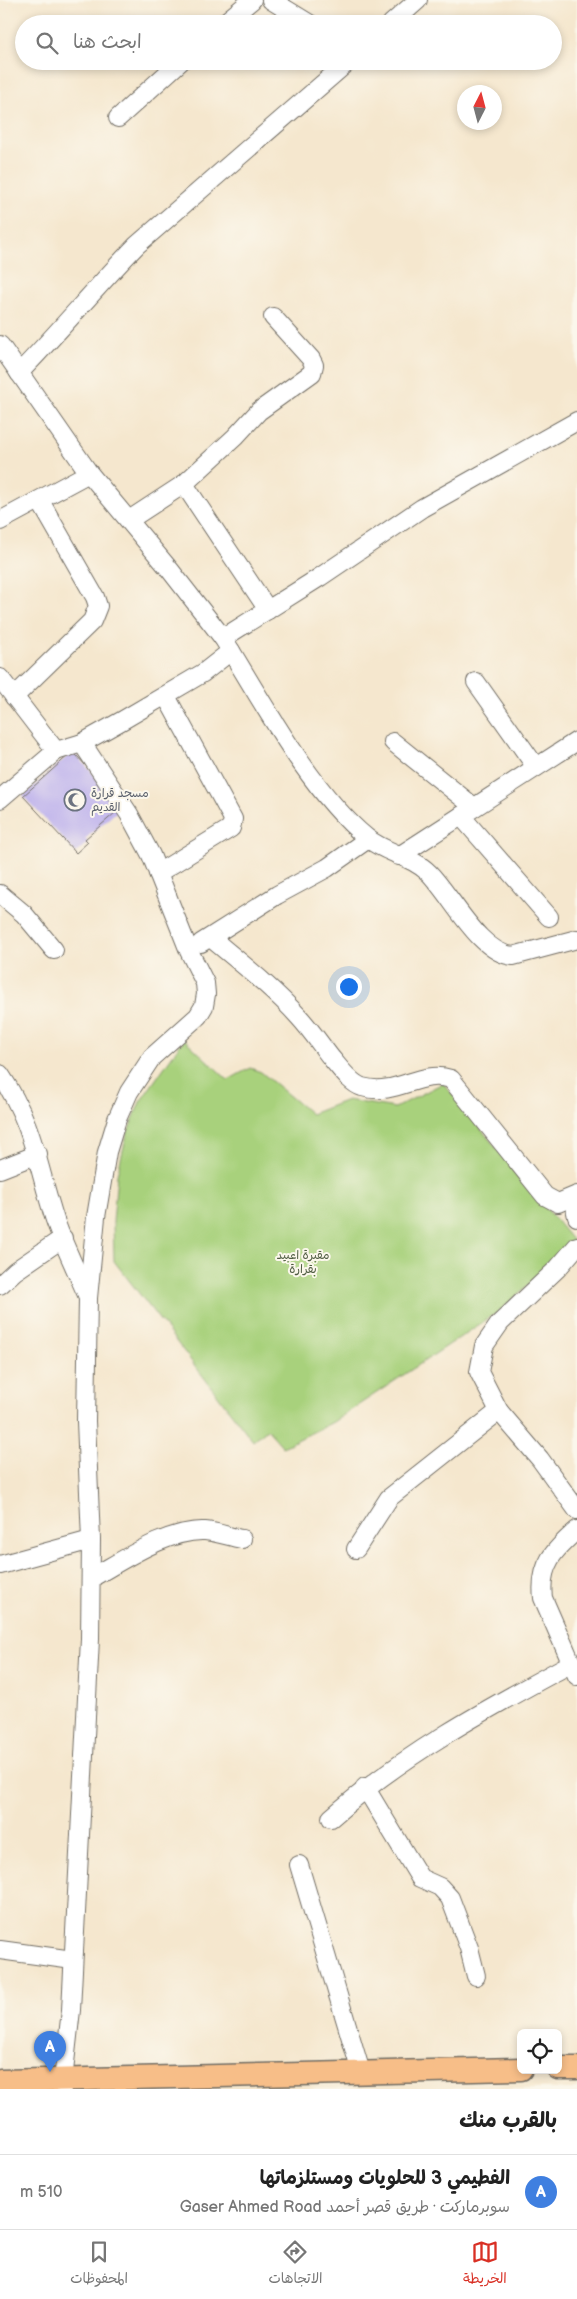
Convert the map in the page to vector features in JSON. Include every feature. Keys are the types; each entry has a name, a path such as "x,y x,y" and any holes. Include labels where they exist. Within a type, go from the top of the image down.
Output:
{"main road":[{"path":"562,2068 577,2068"},
{"path":"0,2081 62,2084 361,2072 517,2069"}],"street":[{"path":"234,15 252,0"},
{"path":"271,0 295,15"},
{"path":"399,15 411,2"},
{"path":"118,118 171,70"},
{"path":"19,373 59,332 106,276 138,244 339,70"},
{"path":"130,520 184,484 218,453 259,410 312,373 314,365 311,359 273,317"},
{"path":"0,345 89,473 130,520 227,645 259,697 318,784 342,814 368,839 424,867 483,940 506,956 518,956 577,939"},
{"path":"0,799 56,751 82,743 203,673 227,645 268,610 422,508 577,421"},
{"path":"0,521 89,473"},
{"path":"184,484 268,610"},
{"path":"14,697 92,621 98,606 95,597 40,501"},
{"path":"0,678 56,751"},
{"path":"476,682 536,768"},
{"path":"158,873 231,828 233,819 166,696"},
{"path":"400,856 577,741"},
{"path":"393,742 467,812 549,917"},
{"path":"62,2084 72,2010 73,1960 84,1786 91,1578 86,1422 88,1298 101,1185 107,1152 117,1119 129,1092 152,1057 198,1016 204,1006 205,982 189,951 151,855 129,814 82,743"},
{"path":"189,951 277,895 327,868 368,839"},
{"path":"0,894 24,914 54,950"},
{"path":"211,938 299,1017 345,1074 359,1086 375,1090 391,1089 427,1077 440,1076 451,1079 545,1196 558,1203 575,1196 577,1217"},
{"path":"0,1074 23,1112 38,1154 55,1221 88,1298"},
{"path":"0,1169 38,1154"},
{"path":"0,1285 15,1271 63,1238"},
{"path":"577,1246 558,1268 500,1323 484,1346 479,1372 499,1411 540,1459 577,1510"},
{"path":"356,1550 389,1498 499,1411"},
{"path":"331,1818 365,1788 491,1707 574,1670 544,1598 542,1584 543,1571 548,1560 577,1530"},
{"path":"91,1578 166,1539 188,1532 206,1531 242,1539"},
{"path":"0,1565 91,1540"},
{"path":"365,1788 420,1878 440,1887 450,1898 469,1948 476,1976"},
{"path":"300,1865 361,2072"},
{"path":"0,1950 73,1960"}],"green space":[{"name":"مقبرة اعبيد بقرارة","path":"184,1039 228,1080 250,1068 261,1072 311,1114 347,1100 395,1108 443,1083 574,1242 501,1310 333,1422 283,1447 267,1429 253,1441 114,1261 113,1222 117,1175 127,1134 140,1102"}],"building":[{"path":"70,754 76,755 123,806 85,839 88,842 76,853 23,796"}],"place":[{"name":"مسجد قرارة القديم","path":"75,800"},
{"name":"الفطيمي 3 للحلويات ومستلزماتها","path":"50,2072"}]}
